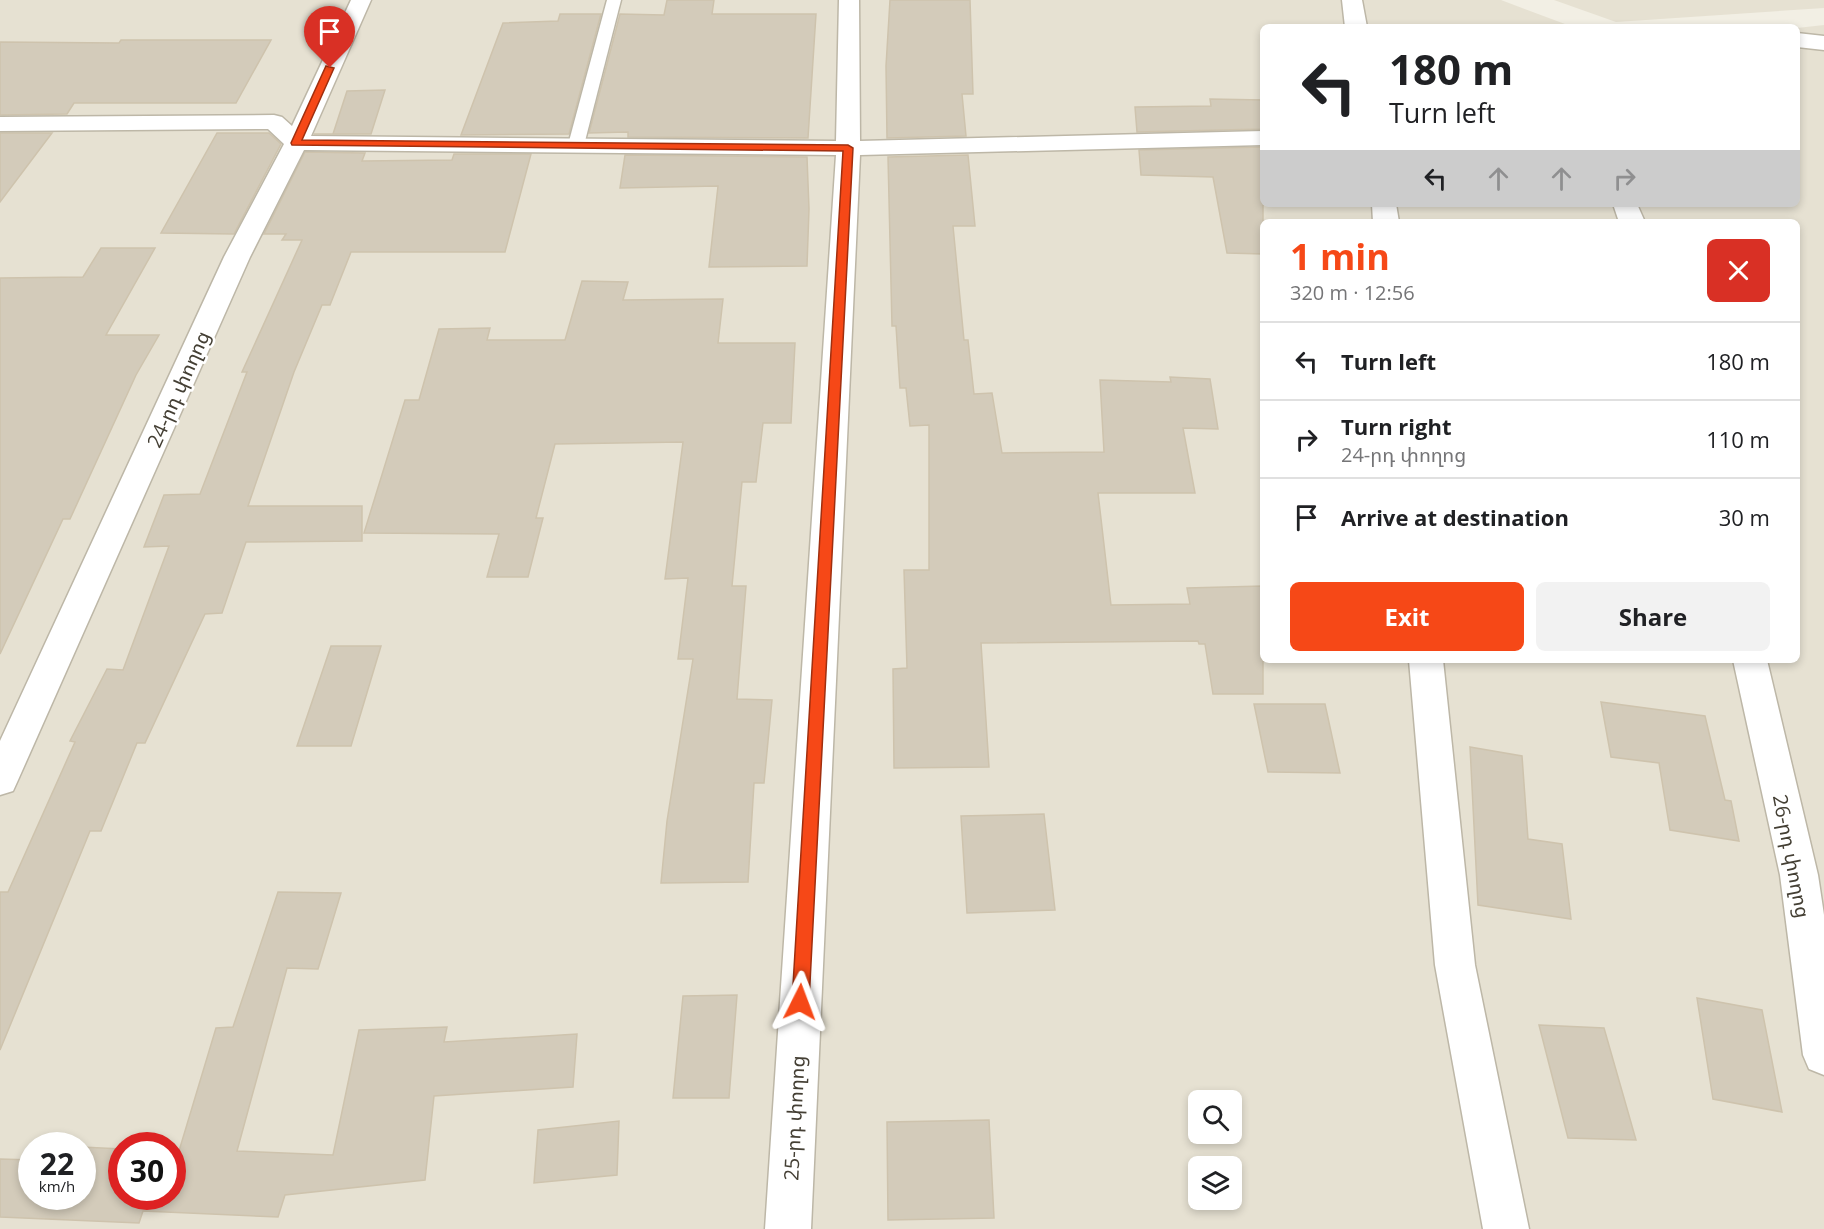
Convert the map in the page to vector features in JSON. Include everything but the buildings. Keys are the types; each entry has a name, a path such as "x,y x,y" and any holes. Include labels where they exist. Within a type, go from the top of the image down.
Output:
{"street":[{"name":"24-րդ փողոց","path":"0,780 237,257 296,143 361,0"},
{"name":"25-րդ փողոց","path":"788,1229 848,148 849,0"},
{"path":"1352,0 1356,24"},
{"path":"1800,40 1824,43"},
{"path":"0,124 274,122 296,143 848,148 1260,138"},
{"path":"1426,663 1455,965 1506,1229"},
{"name":"26-րդ փողոց","path":"1751,663 1799,875 1824,1055"}],"lane":[{"path":"576,145 614,0"}],"shaded area":[{"path":"0,0 1501,0 1565,24 1260,24 1260,207 1800,207 1800,28 1824,25 1824,1229 0,1229"},
{"path":"1554,0 1824,0 1824,8 1616,22"}],"route":[{"path":"330,68 296,143 848,148 800,1002"}]}
